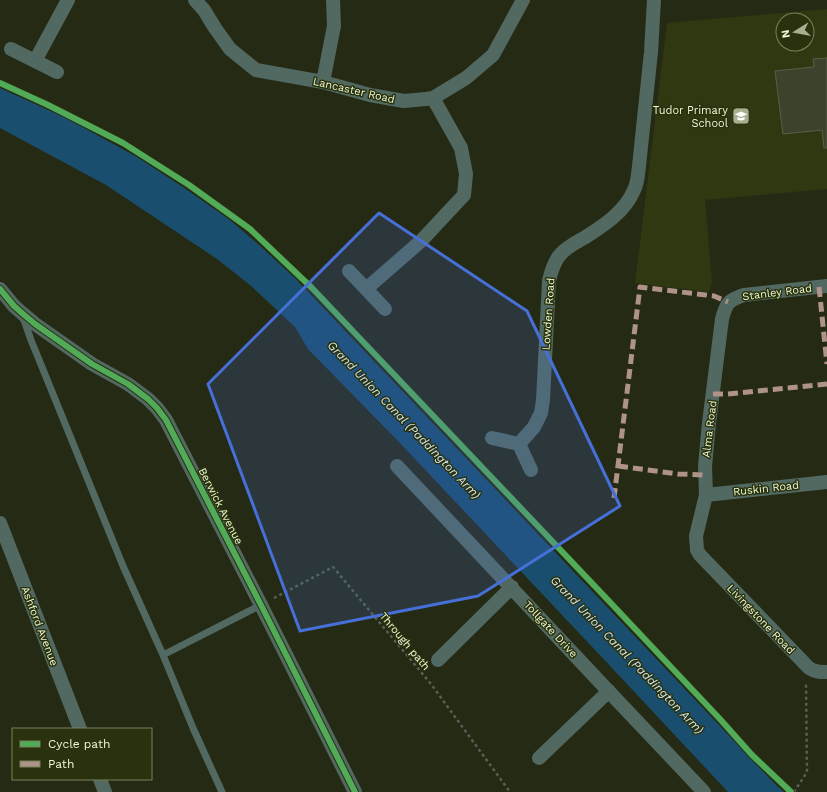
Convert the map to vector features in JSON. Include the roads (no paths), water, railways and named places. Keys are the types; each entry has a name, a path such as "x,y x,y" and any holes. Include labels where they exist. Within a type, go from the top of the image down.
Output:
{"street":[{"path":"35,61 68,0"},
{"name":"Lancaster Road","path":"195,0 204,10 230,49 256,70 323,82 370,95 404,101 426,100 433,98 466,78 493,55 523,0"},
{"path":"323,82 334,26 333,0"},
{"name":"Lowden Road","path":"519,444 534,427 541,413 543,400 548,289 551,270 566,249 605,224 617,214 631,197 637,182 651,52 654,0"},
{"path":"11,49 57,72"},
{"path":"366,289 421,241 464,195 466,174 461,148 433,98"},
{"path":"349,271 385,309"},
{"name":"Stanley Road","path":"728,302 744,295 827,286"},
{"name":"Berwick Avenue","path":"0,289 22,314 92,364 139,392 157,408 166,420 355,792"},
{"name":"Alma Road","path":"700,556 697,550 696,536 706,495 705,466 709,423 722,318 728,302"},
{"path":"492,438 519,444 531,470"},
{"name":"Tollgate Drive","path":"398,466 704,792"},
{"name":"Ruskin Road","path":"706,495 827,482"},
{"name":"Ashford Avenue","path":"0,523 80,728"},
{"name":"Livingstone Road","path":"700,556 809,668 820,672 827,672"},
{"path":"438,660 512,587"},
{"path":"539,758 609,691"},
{"path":"100,780 105,792"}],"lane":[{"path":"22,314 31,340 123,566 222,792"},
{"path":"163,655 261,605"}],"water":[{"name":"Grand Union Canal (Paddington Arm)","path":"0,88 66,118 137,157 230,220 258,244 296,279 784,792 728,792 399,442 308,349 295,327 250,285 217,259 106,185 0,128"}],"place":[{"name":"Tudor Primary School","path":"741,116"}]}
